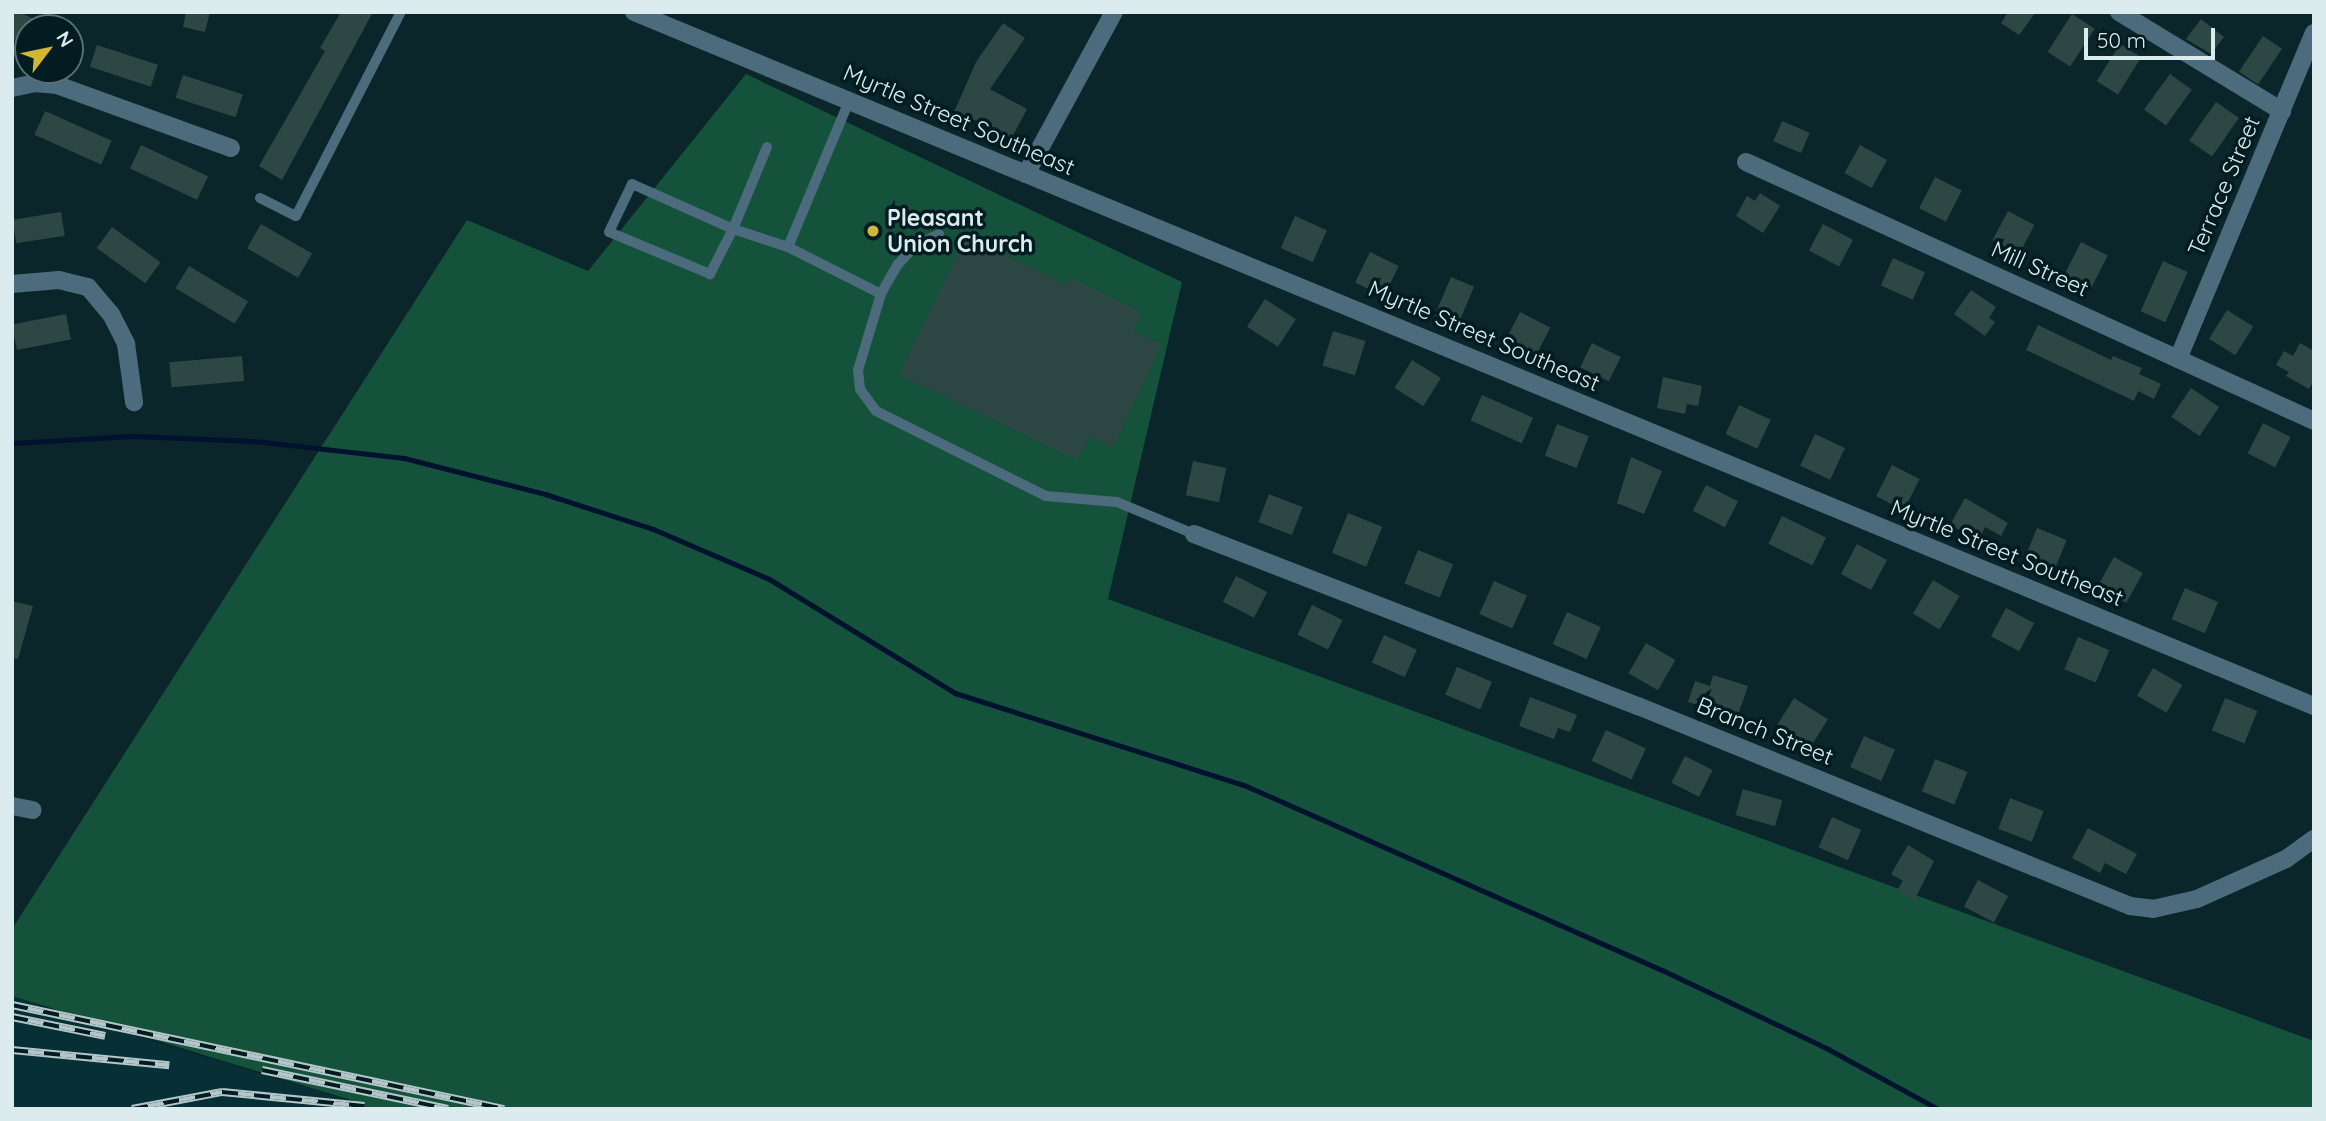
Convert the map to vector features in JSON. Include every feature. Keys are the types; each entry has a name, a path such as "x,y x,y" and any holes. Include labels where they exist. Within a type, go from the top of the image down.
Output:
{"street":[{"name":"Myrtle Street Southeast","path":"634,12 2314,706"},
{"path":"1026,174 1114,12"},
{"path":"2119,12 2282,111"},
{"name":"Terrace Street","path":"2178,359 2314,33"},
{"path":"12,88 35,83 57,85 231,148"},
{"name":"Mill Street","path":"1746,162 2314,421"},
{"path":"12,284 59,280 88,288 111,314 126,344 134,402"},
{"name":"Branch Street","path":"1194,534 1349,598 1638,706 2130,906 2152,909 2197,899 2286,859 2314,839"},
{"path":"12,806 33,810"}],"lane":[{"path":"260,198 296,216 401,12"},
{"path":"788,247 849,101"},
{"path":"767,147 733,229 710,274 609,232 632,184 733,229 788,247 881,294"},
{"path":"939,234 916,245 881,294 858,370 860,389 876,411 1046,496 1117,502 1194,534"}],"shaded area":[{"path":"12,996 354,1102 350,1109 12,1109"}],"green space":[{"path":"746,74 1182,282 1108,599 2314,1041 2314,1109 350,1109 354,1101 12,996 12,929 467,220 588,271"}],"building":[{"path":"12,12 19,12 23,14 14,14 14,39"},
{"path":"186,12 210,12 205,32 183,27"},
{"path":"341,12 373,12 282,180 259,166 325,51 320,48"},
{"path":"2008,12 2036,12 2019,35 2001,23"},
{"path":"2072,14 2095,29 2070,66 2047,52"},
{"path":"2201,19 2224,37 2211,54 2186,39"},
{"path":"1003,23 1025,38 990,89 1027,109 1011,139 971,118 966,127 951,119 976,62"},
{"path":"2263,36 2282,49 2258,85 2239,72"},
{"path":"2120,44 2141,57 2118,95 2097,81"},
{"path":"97,45 158,65 151,87 90,67"},
{"path":"2170,74 2192,90 2166,125 2144,110"},
{"path":"183,75 243,94 236,117 176,98"},
{"path":"2216,102 2239,118 2212,157 2189,141"},
{"path":"45,111 112,141 101,164 34,135"},
{"path":"1782,121 1810,133 1801,153 1773,141"},
{"path":"141,145 208,176 197,200 130,169"},
{"path":"1860,145 1887,160 1872,188 1844,173"},
{"path":"1935,177 1962,191 1946,222 1919,208"},
{"path":"1760,193 1780,206 1763,233 1736,216 1747,196 1755,201"},
{"path":"2008,211 2034,225 2019,254 1993,240"},
{"path":"61,212 65,236 16,243 13,220"},
{"path":"1295,216 1327,230 1313,262 1281,248"},
{"path":"261,224 312,253 298,278 247,248"},
{"path":"1823,224 1853,240 1839,266 1809,250"},
{"path":"112,227 161,262 145,283 97,248"},
{"path":"966,236 1065,284 1069,277 1142,312 1133,331 1162,344 1113,448 1089,436 1077,460 899,375"},
{"path":"2081,242 2108,256 2091,288 2065,274"},
{"path":"1370,252 1399,266 1384,297 1355,283"},
{"path":"1893,258 1925,272 1913,300 1881,285"},
{"path":"2163,261 2188,272 2165,322 2141,311"},
{"path":"189,266 248,302 235,324 176,288"},
{"path":"1451,277 1474,287 1458,325 1435,316"},
{"path":"1971,290 1996,307 1989,318 1995,322 1985,336 1954,314"},
{"path":"1265,299 1296,319 1278,347 1247,327"},
{"path":"2227,310 2253,326 2235,355 2209,339"},
{"path":"1520,312 1550,327 1535,358 1505,342"},
{"path":"66,314 71,340 17,350 12,324"},
{"path":"2038,325 2111,360 2113,356 2142,368 2139,374 2161,384 2154,399 2138,391 2134,401 2026,350"},
{"path":"1333,331 1366,341 1355,375 1322,365"},
{"path":"1592,343 1621,357 1609,381 1580,367"},
{"path":"2300,343 2314,351 2314,380 2309,389 2286,376 2289,372 2276,365 2284,351 2293,356"},
{"path":"242,356 244,381 171,387 169,362"},
{"path":"1412,360 1441,378 1423,406 1395,388"},
{"path":"1663,377 1702,386 1698,406 1687,404 1685,414 1657,408"},
{"path":"2191,388 2219,407 2200,436 2171,417"},
{"path":"1482,395 1533,418 1522,443 1471,421"},
{"path":"1739,405 1771,420 1757,449 1725,434"},
{"path":"2263,423 2291,437 2275,467 2248,453"},
{"path":"1557,424 1589,436 1577,468 1545,456"},
{"path":"1815,434 1845,448 1830,480 1800,466"},
{"path":"1631,457 1662,471 1644,514 1617,503"},
{"path":"1193,461 1226,468 1219,502 1186,495"},
{"path":"1892,465 1920,479 1904,510 1876,496"},
{"path":"1706,485 1738,501 1725,527 1693,511"},
{"path":"1269,494 1303,507 1292,535 1258,522"},
{"path":"1965,498 2008,523 2001,536 1985,527 1978,541 1950,525"},
{"path":"1348,513 1382,527 1366,567 1332,553"},
{"path":"1782,516 1826,537 1812,565 1768,544"},
{"path":"2037,528 2067,540 2054,571 2025,559"},
{"path":"1857,544 1887,560 1871,590 1841,574"},
{"path":"1418,550 1453,564 1440,598 1405,583"},
{"path":"2114,557 2143,573 2126,603 2098,587"},
{"path":"1236,576 1267,592 1254,618 1223,602"},
{"path":"1933,580 1960,596 1939,629 1913,613"},
{"path":"1494,581 1527,596 1512,629 1479,614"},
{"path":"2185,588 2218,602 2205,633 2172,619"},
{"path":"12,601 33,606 18,659 12,658"},
{"path":"1312,605 1343,620 1328,650 1298,635"},
{"path":"2006,608 2034,623 2019,651 1991,636"},
{"path":"1567,612 1601,627 1587,659 1553,644"},
{"path":"1384,635 1417,650 1405,677 1372,662"},
{"path":"2078,637 2109,650 2096,683 2064,669"},
{"path":"1646,643 1675,660 1658,690 1628,673"},
{"path":"1457,667 1492,682 1480,709 1445,695"},
{"path":"2153,668 2182,685 2166,713 2137,696"},
{"path":"1713,675 1748,686 1737,718 1688,702 1695,681 1710,686"},
{"path":"1530,697 1577,715 1570,732 1558,728 1554,739 1519,726"},
{"path":"1794,698 1828,719 1811,745 1778,724"},
{"path":"2225,698 2257,711 2244,744 2212,730"},
{"path":"1606,730 1646,749 1632,779 1592,761"},
{"path":"1864,736 1895,750 1881,781 1850,767"},
{"path":"1685,756 1713,770 1699,797 1671,783"},
{"path":"1935,759 1967,772 1954,805 1922,791"},
{"path":"1743,789 1782,800 1775,826 1736,815"},
{"path":"2010,798 2044,811 2032,842 1998,829"},
{"path":"1832,817 1861,830 1848,860 1819,847"},
{"path":"2088,828 2137,854 2126,874 2105,863 2100,873 2072,858"},
{"path":"1908,845 1934,861 1914,901 1897,890 1903,881 1891,874"},
{"path":"1978,880 2008,896 1994,922 1964,906"}],"waterway":[{"path":"12,443 133,436 253,441 404,458 545,494 653,529 769,579 955,693 1244,785 1662,970 1828,1049 1938,1109"}],"railway":[{"path":"12,1005 504,1109"},
{"path":"12,1017 105,1036"},
{"path":"12,1050 169,1065"},
{"path":"262,1070 448,1109"},
{"path":"132,1109 222,1092 364,1106"}],"place":[{"name":"Pleasant Union Church","path":"873,231"}]}
